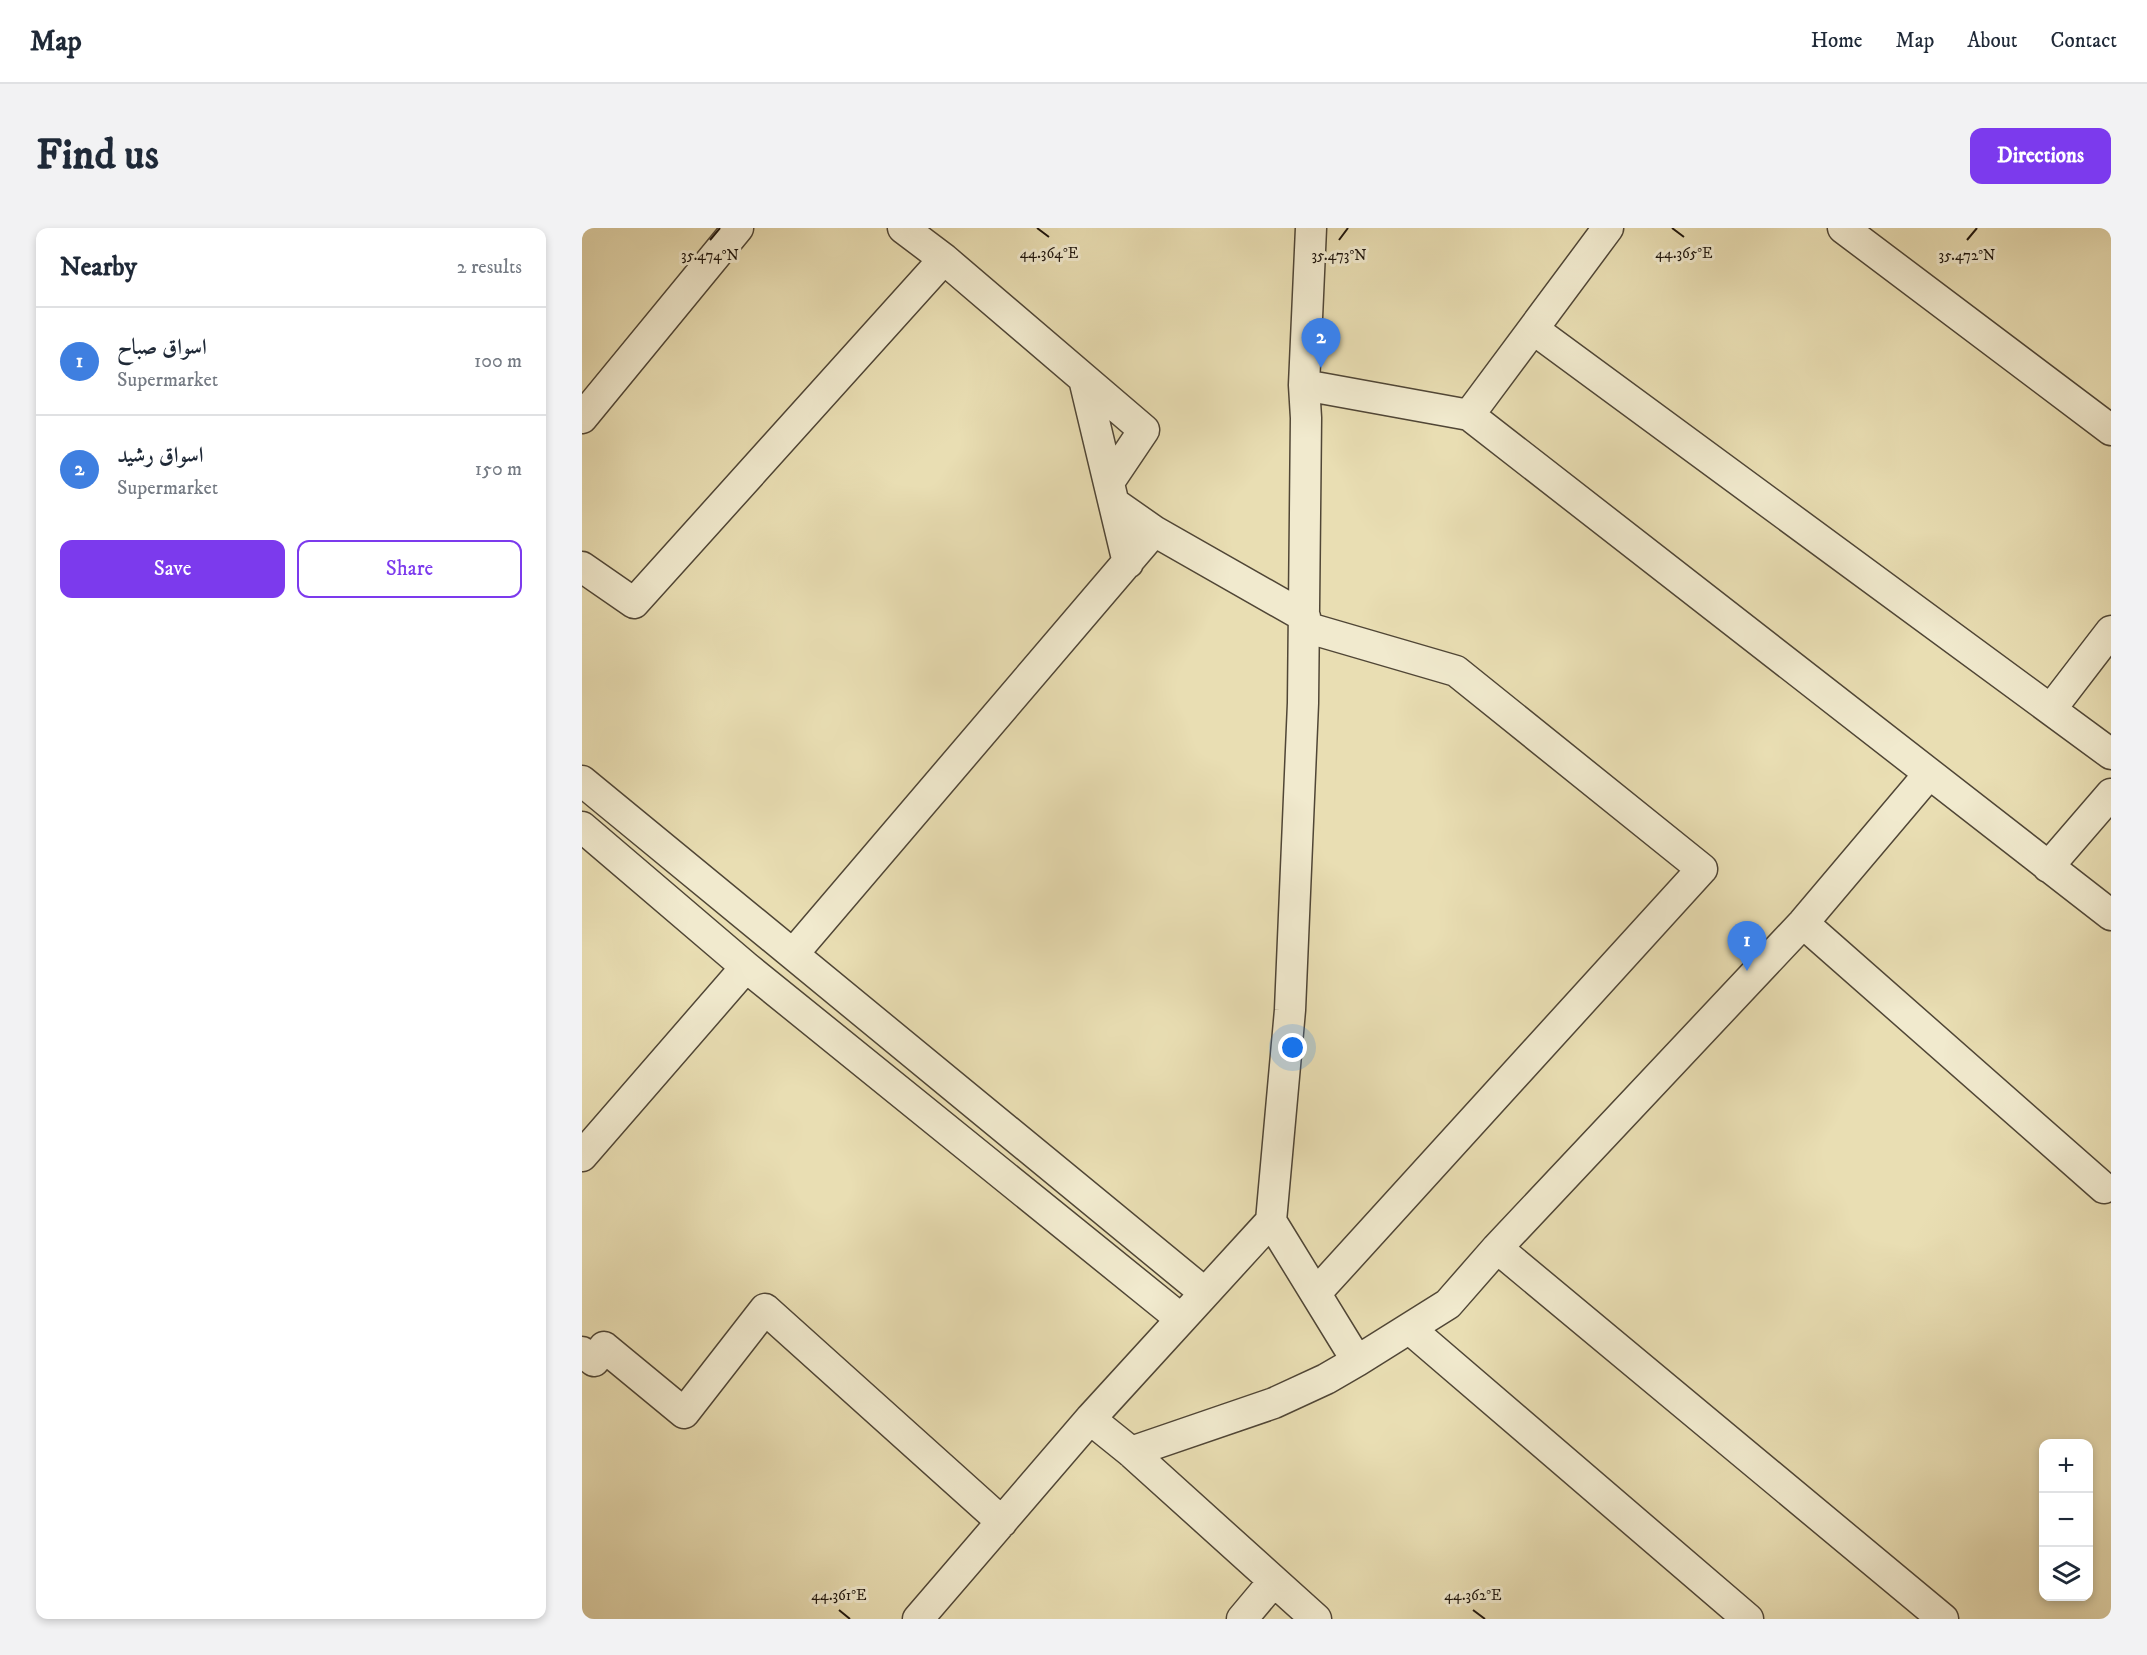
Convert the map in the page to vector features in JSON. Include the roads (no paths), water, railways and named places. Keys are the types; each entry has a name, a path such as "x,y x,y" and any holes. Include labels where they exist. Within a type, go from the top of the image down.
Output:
{"street":[{"path":"582,418 738,228"},
{"path":"903,228 944,259 1144,430 1111,493"},
{"path":"1469,415 1608,228"},
{"path":"1843,228 2111,430"},
{"path":"1304,232 1305,622 1290,1010 1271,1221 1357,1361"},
{"path":"582,567 634,603 944,259"},
{"path":"1533,329 2111,754"},
{"path":"1084,379 1128,563"},
{"path":"1304,385 1469,415 2111,915"},
{"path":"1111,493 1154,531 1305,622 1456,671 1702,869 1316,1293"},
{"path":"793,954 1154,531"},
{"path":"2051,709 2111,631"},
{"path":"1131,1452 1274,1403 1357,1361 1448,1304 1497,1248 1803,923 1929,774"},
{"path":"582,781 1205,1293"},
{"path":"2048,867 2111,795"},
{"path":"586,840 1181,1319"},
{"path":"1803,923 2104,1188"},
{"path":"582,1155 746,967"},
{"path":"918,1619 1090,1419 1271,1221"},
{"path":"1497,1248 1943,1619"},
{"path":"582,1352 594,1361 604,1347 684,1413 765,1309 1002,1522"},
{"path":"1410,1329 1748,1619"},
{"path":"1090,1419 1131,1452 1316,1619"},
{"path":"1242,1619 1273,1582"}],"place":[{"name":"اسواق رشيد","path":"1321,368"},
{"name":"اسواق صباح","path":"1747,971"}]}
